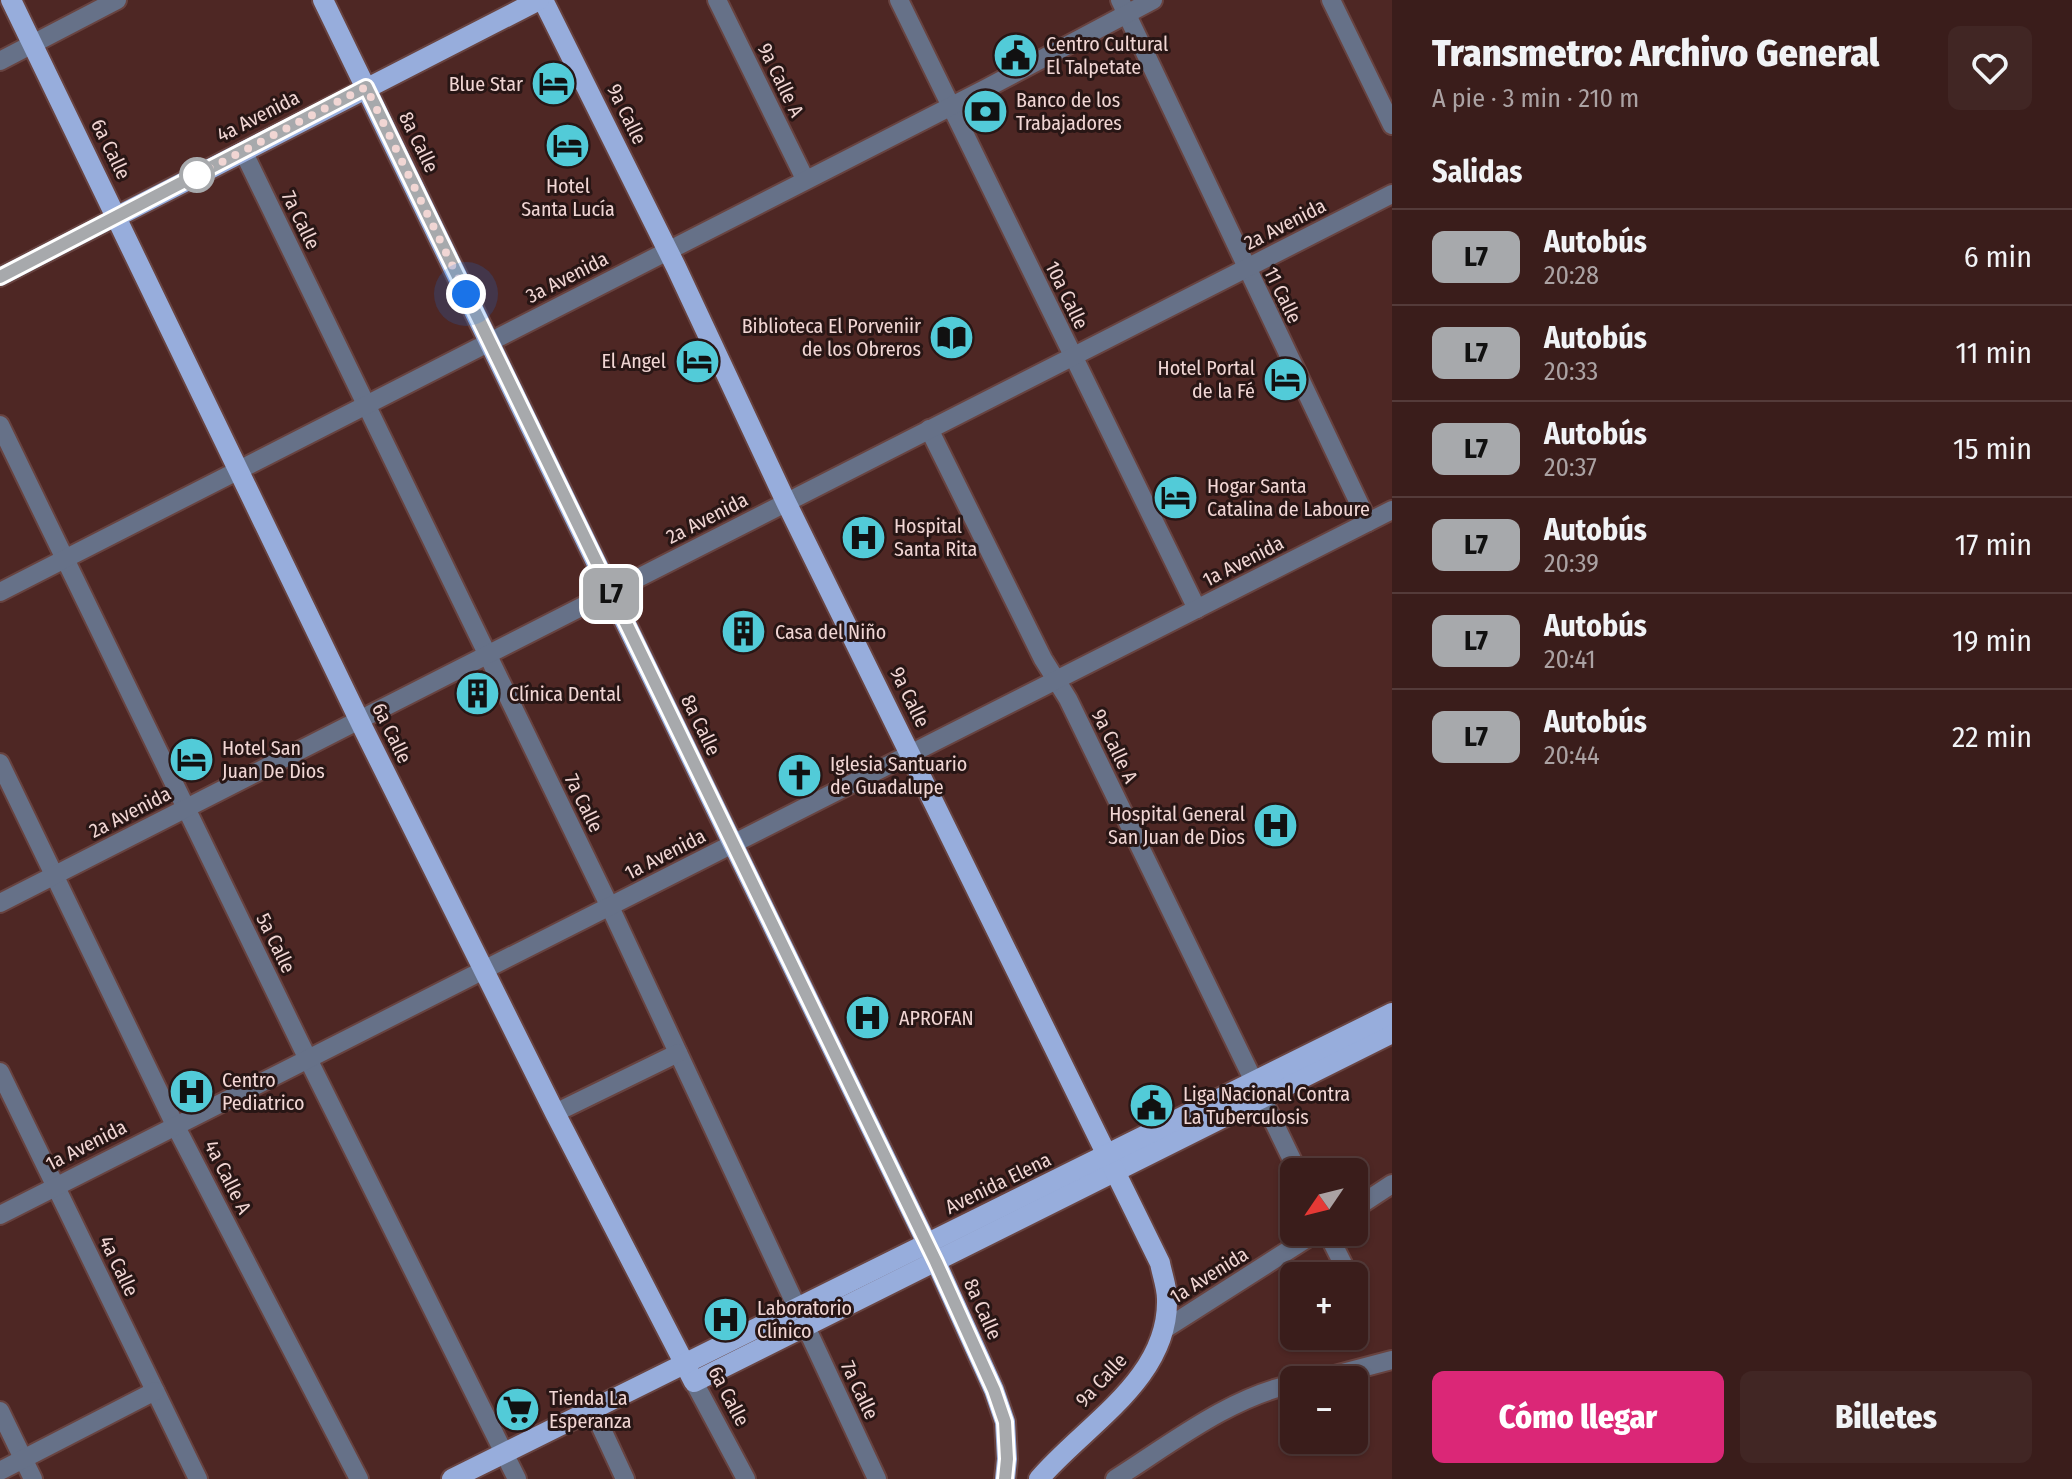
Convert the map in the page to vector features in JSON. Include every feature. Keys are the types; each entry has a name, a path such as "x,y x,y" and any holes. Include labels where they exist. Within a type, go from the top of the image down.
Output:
{"main road":[{"name":"6a Calle","path":"11,0 483,971 690,1374"},
{"name":"8a Calle","path":"323,0 994,1390 1005,1422 1005,1479"},
{"name":"4a Avenida","path":"116,217 541,0"},
{"name":"9a Calle","path":"541,0 667,250 786,502 1160,1263 1167,1297 1165,1329 1153,1359 1039,1479"},
{"name":"Avenida Elena","path":"452,1479 593,1410 690,1374 1259,1089 1392,1013"},
{"name":"Avenida Elena","path":"1259,1089 1392,1033"}],"street":[{"path":"0,61 117,0"},
{"name":"9a Calle A","path":"717,0 805,179"},
{"name":"10a Calle","path":"899,0 1197,609"},
{"name":"3a Avenida","path":"0,592 951,107 1124,7 1153,0"},
{"path":"1331,0 1392,125"},
{"name":"11 Calle","path":"1124,7 1245,268 1368,522"},
{"name":"7a Calle","path":"243,151 610,907 877,1479"},
{"name":"2a Avenida","path":"0,903 1392,194"},
{"name":"4a Avenida","path":"0,277 116,217"},
{"name":"5a Calle","path":"0,425 517,1479"},
{"name":"9a Calle A","path":"929,429 1291,1158"},
{"name":"1a Avenida","path":"0,1215 1392,510"},
{"name":"4a Calle A","path":"0,763 175,1125 359,1479"},
{"path":"555,1113 678,1053"},
{"name":"4a Calle","path":"0,1072 198,1479"},
{"path":"1368,1200 1392,1184"},
{"name":"1a Avenida","path":"1165,1329 1295,1246"},
{"path":"1368,1366 1392,1360"},
{"name":"6a Calle","path":"690,1374 746,1479"},
{"path":"1115,1479 1219,1415 1268,1389 1280,1387"},
{"path":"0,1471 155,1391"},
{"path":"593,1410 625,1479"},
{"path":"0,1411 33,1479"}],"bus line":[{"name":"L7","path":"0,277 366,87 936,1262 994,1390 1005,1422 1005,1479"}],"place":[{"name":"Centro Cultural El Talpetate","path":"1015,55"},
{"name":"Blue Star","path":"554,84"},
{"name":"Banco de los Trabajadores","path":"985,112"},
{"name":"Hotel Santa Lucía","path":"568,146"},
{"name":"Biblioteca El Porveniir de los Obreros","path":"952,337"},
{"name":"El Angel","path":"697,361"},
{"name":"Hotel Portal de la Fé","path":"1286,380"},
{"name":"Hogar Santa Catalina de Laboure","path":"1176,497"},
{"name":"Hospital Santa Rita","path":"863,538"},
{"name":"Casa del Niño","path":"744,632"},
{"name":"Clínica Dental","path":"478,694"},
{"name":"Hotel San Juan De Dios","path":"191,759"},
{"name":"Iglesia Santuario de Guadalupe","path":"799,775"},
{"name":"Hospital General San Juan de Dios","path":"1276,826"},
{"name":"APROFAN","path":"868,1018"},
{"name":"Centro Pediatrico","path":"191,1092"},
{"name":"Liga Nacional Contra La Tuberculosis","path":"1152,1105"},
{"name":"Laboratorio Clínico","path":"726,1320"},
{"name":"Tienda La Esperanza","path":"518,1409"}],"route":[{"path":"197,175 366,87 466,294"}]}
